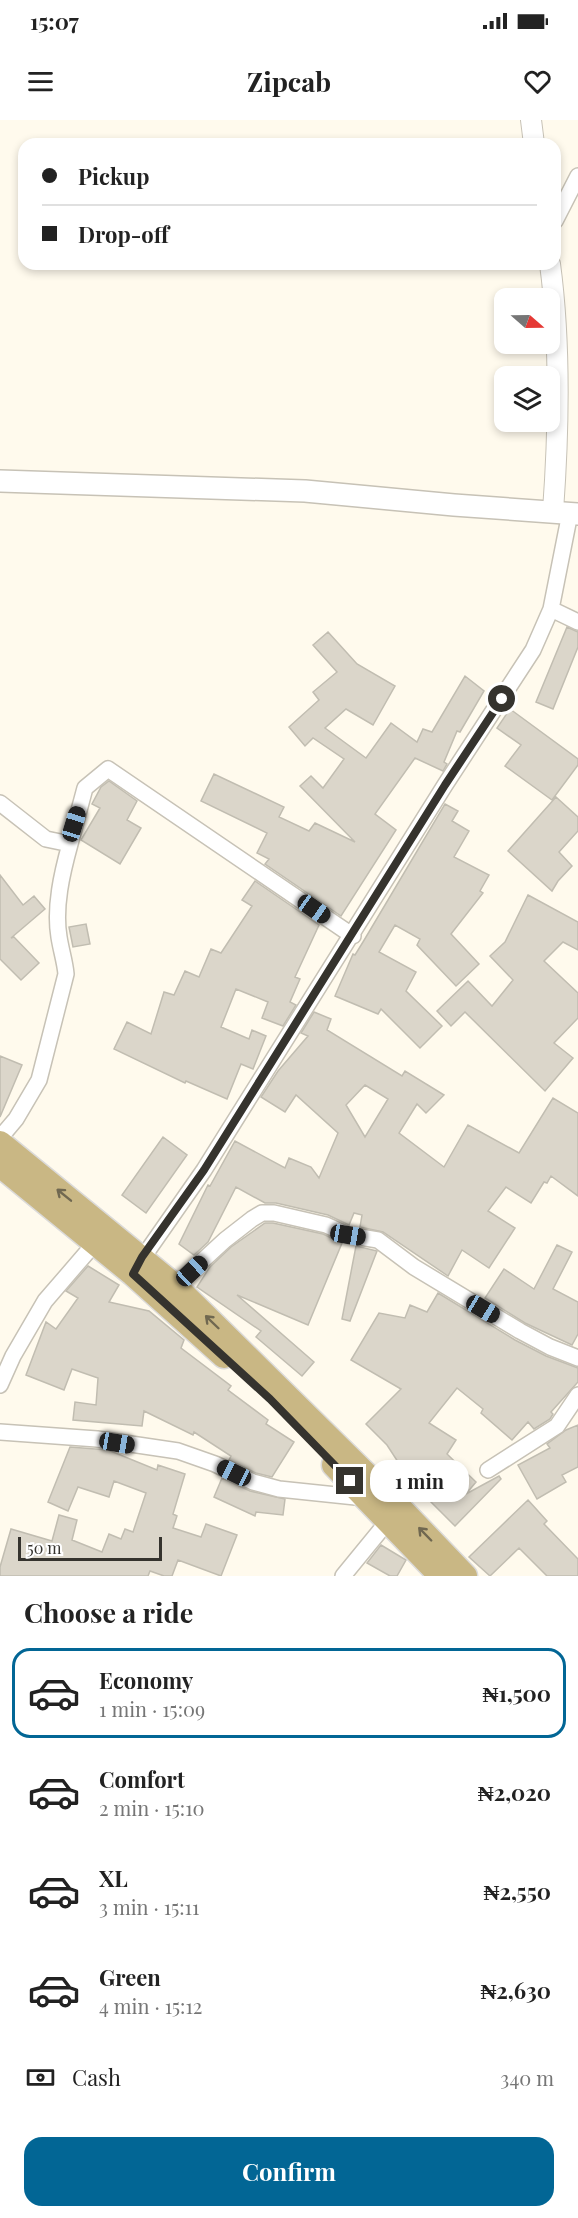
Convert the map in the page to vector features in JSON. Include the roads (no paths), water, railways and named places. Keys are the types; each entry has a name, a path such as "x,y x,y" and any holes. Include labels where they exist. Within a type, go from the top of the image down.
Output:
{"main road":[{"path":"0,481 305,491 454,505 567,512"},
{"path":"0,1143 138,1266 441,1576"},
{"path":"0,1165 95,1243 175,1286 379,1487 465,1576"}],"street":[{"path":"531,120 533,138"},
{"path":"561,209 578,176"},
{"path":"138,1266 204,1170 353,936 445,785 528,658 551,609 567,512 557,453 559,376 551,270"},
{"path":"551,609 578,622"},
{"path":"0,1138 16,1119 39,1080 66,974 59,936 62,876 85,788 108,769 353,936"},
{"path":"0,803 46,839 70,844"},
{"path":"175,1286 225,1240 252,1219 262,1213 282,1215 326,1225 348,1235 378,1240 414,1267 520,1332 578,1358"},
{"path":"0,1385 13,1356 45,1301 95,1243"},
{"path":"488,1470 557,1426 578,1395"},
{"path":"0,1432 97,1439 178,1451 215,1464 253,1482 279,1489 365,1498"},
{"path":"343,1576 388,1521"}]}
